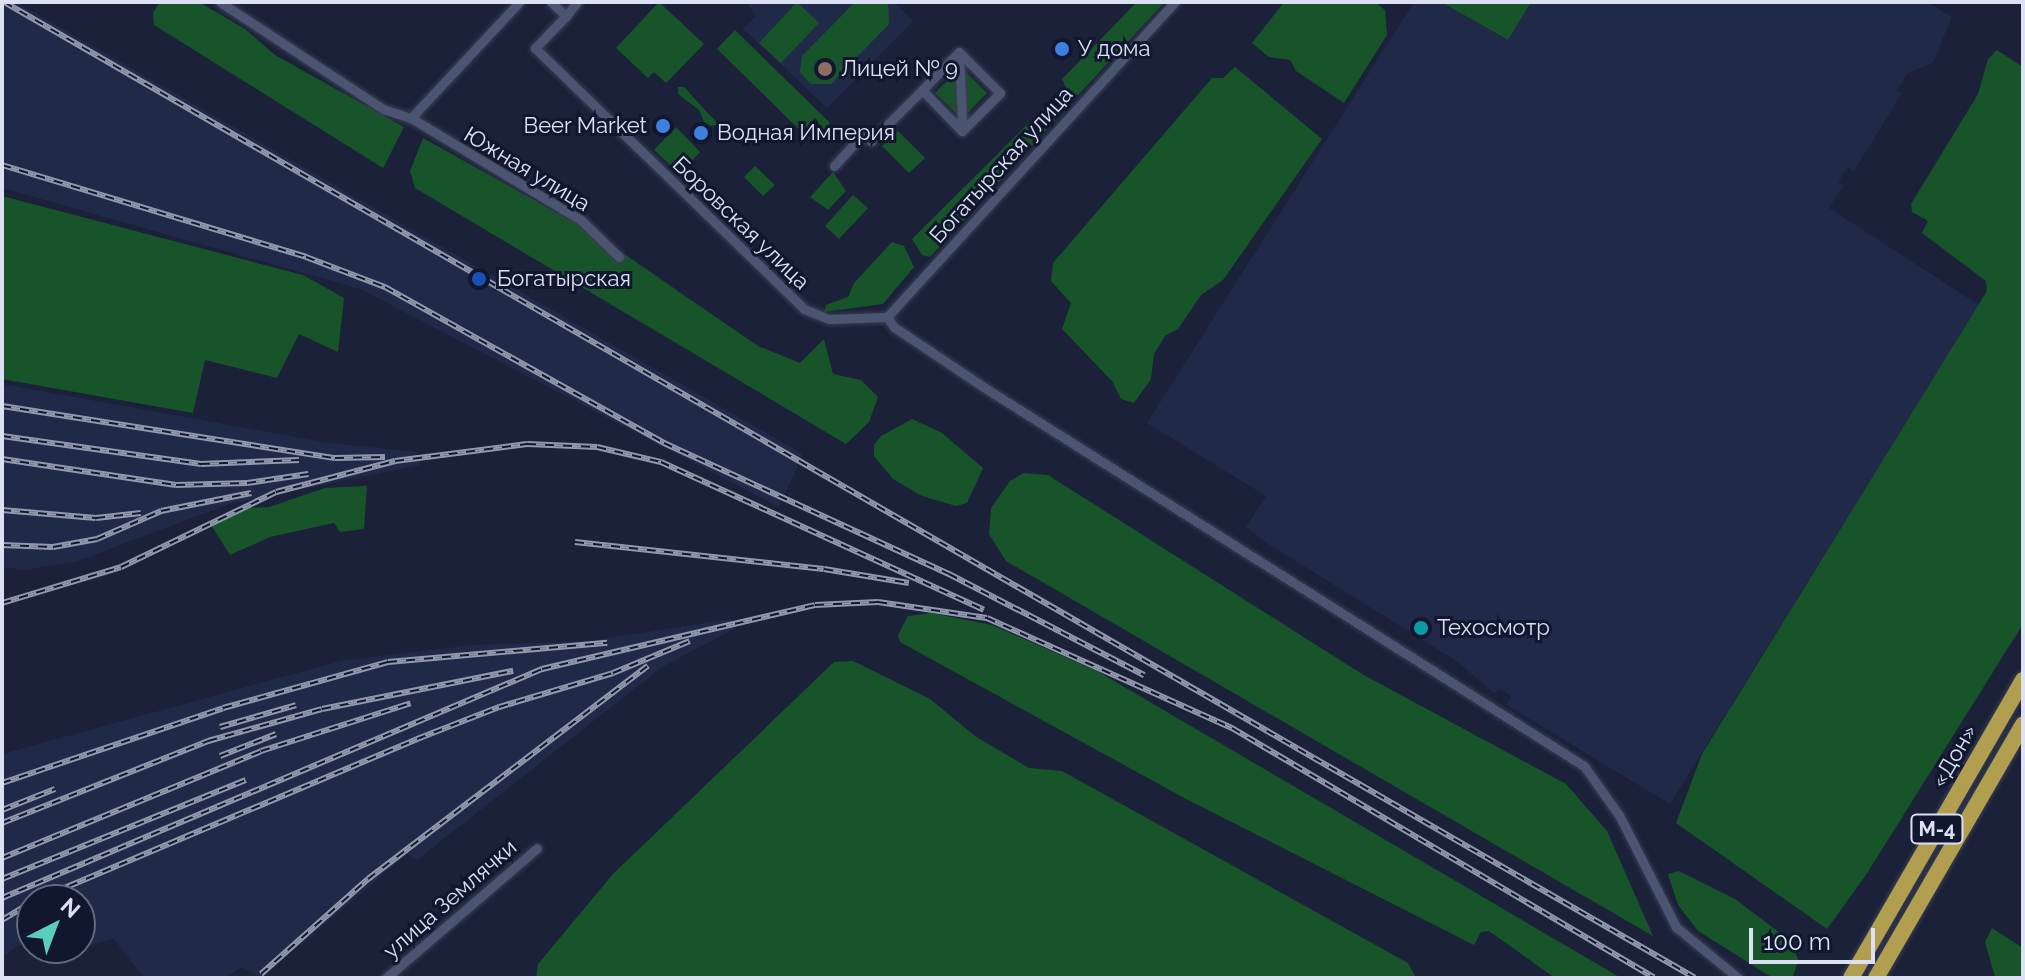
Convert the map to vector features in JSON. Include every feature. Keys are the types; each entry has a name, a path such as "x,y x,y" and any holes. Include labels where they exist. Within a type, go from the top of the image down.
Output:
{"highway":[{"name":"«Дон»","path":"1851,978 2023,680"},
{"name":"«Дон»","path":"1876,978 2023,724"}],"street":[{"name":"Южная улица","path":"220,2 383,109 411,118 581,220 619,257"},
{"path":"411,118 519,2"},
{"path":"551,2 566,16 577,2"},
{"name":"Богатырская улица","path":"887,317 1175,2"},
{"name":"Боровская улица","path":"566,16 535,48 804,309 829,319 887,317"},
{"path":"922,90 962,131 1000,93 959,52"},
{"path":"834,166 863,134 871,141 959,52"},
{"path":"956,125 962,119 959,52"},
{"path":"887,317 894,327 982,386 1584,766 1619,815 1676,927 1738,978"},
{"name":"улица Землячки","path":"386,978 537,848"}],"shaded area":[{"path":"2,2 16,2 803,454 779,507 360,289 2,188"},
{"name":"Лицей № 9","path":"746,2 894,2 913,21 827,108 743,29 756,16"},
{"path":"1414,2 1441,2 1507,40 1531,2 1927,2 1952,17 1933,63 1908,73 1897,90 1902,93 1854,171 1848,167 1838,182 1843,186 1829,208 1979,305 1670,804 1506,705 1511,696 1501,689 1494,693 1455,660 1270,545 1246,527 1266,496 1147,423"},
{"path":"2,384 329,443 417,452 420,465 229,504 78,561 25,570 2,567"},
{"path":"731,619 734,629 662,667 417,860 407,854 261,978 242,967 225,978 144,978 113,938 96,944 96,884 16,884 16,948 2,956 2,754 341,661 473,645 589,641"}],"green space":[{"path":"160,2 199,2 245,29 275,55 404,127 383,168 154,25 153,13"},
{"path":"659,2 704,44 666,83 654,72 648,78 616,48"},
{"path":"797,2 819,23 781,63 759,43"},
{"path":"855,2 888,2 889,24 831,84 810,84 800,72 802,56"},
{"path":"1137,2 1165,2 1078,95 1070,96 1062,79"},
{"path":"1284,2 1375,2 1385,10 1387,35 1344,103 1296,71 1290,60 1269,57 1252,43"},
{"path":"1441,2 1531,2 1508,40"},
{"path":"735,30 830,123 812,142 717,49"},
{"path":"1997,50 2023,67 2023,624 1866,875 1827,929 1676,823 1702,754 1987,291 1986,281 1922,233 1928,221 1912,212 1911,204 1978,94 1988,59"},
{"path":"961,67 987,93 962,119 935,93"},
{"path":"1235,67 1322,139 1223,280 1201,295 1178,329 1165,336 1154,354 1151,379 1134,403 1121,399 1112,381 1062,329 1071,303 1051,281 1053,263 1212,78 1223,78"},
{"path":"678,87 684,87 719,125 706,126 699,110 678,94"},
{"path":"1050,102 1061,114 930,257 922,255 912,239"},
{"path":"676,127 700,152 680,174 654,150"},
{"path":"898,131 925,158 909,173 882,146"},
{"path":"423,138 595,234 758,346 800,363 824,339 833,374 861,380 878,397 869,422 846,444 415,188 410,171"},
{"path":"755,166 775,185 763,196 744,177"},
{"path":"833,172 846,191 828,210 810,197"},
{"path":"853,195 868,208 839,239 825,226"},
{"path":"2,196 303,275 344,298 338,352 299,334 277,378 205,360 193,413 2,379"},
{"path":"892,242 904,246 914,267 883,304 824,312 826,305 848,297 854,283"},
{"path":"912,419 942,433 983,468 967,503 956,506 922,496 893,479 874,456 874,445 881,436"},
{"path":"1024,473 1048,475 1362,674 1566,784 1607,831 1653,936 1006,561 989,534 991,508 1010,481"},
{"path":"367,486 364,529 340,532 334,523 270,537 230,555 211,525 247,508 269,507 325,488"},
{"path":"931,613 992,625 1097,671 1621,978 1555,978 1489,931 1481,932 1474,945 1186,799 900,642 898,635 908,616"},
{"path":"853,661 930,699 975,736 1029,768 1062,771 1408,963 1416,978 536,978 538,964 613,874 834,662"},
{"path":"1679,871 1735,899 1792,942 1798,960 1793,977 1773,978 1698,931 1678,905 1668,874"},
{"path":"1992,928 2023,948 2023,978 1995,977 1985,942"}],"railway":[{"path":"4,2 1695,978"},
{"path":"2,165 306,257 385,287 664,443 949,574 1144,675"},
{"path":"2,406 335,458 385,457"},
{"path":"2,436 201,464 299,460"},
{"path":"2,603 121,567 276,492 395,461 527,444 597,447 661,462 984,610"},
{"path":"2,459 176,485 247,483 308,474"},
{"path":"2,545 53,547 97,539 161,511 251,493"},
{"path":"2,510 96,518 141,513"},
{"path":"575,542 824,569 909,583"},
{"path":"2,898 542,669 815,605 878,602 987,618 1232,728 1654,978"},
{"path":"74,884 417,739 499,707 613,673 690,641"},
{"path":"2,783 223,708 388,662 607,643"},
{"path":"261,974 368,879 648,666"},
{"path":"2,823 208,741 322,709 513,671"},
{"path":"2,858 261,751 411,703"},
{"path":"220,727 296,705"},
{"path":"220,756 276,734"},
{"path":"2,879 246,780"},
{"path":"2,810 55,789"},
{"path":"2,920 16,912"}],"place":[{"name":"У дома","path":"1062,49"},
{"name":"Лицей № 9","path":"825,69"},
{"name":"Beer Market","path":"663,126"},
{"name":"Водная Империя","path":"701,133"},
{"name":"Богатырская","path":"479,279"},
{"name":"Техосмотр","path":"1421,628"}]}
